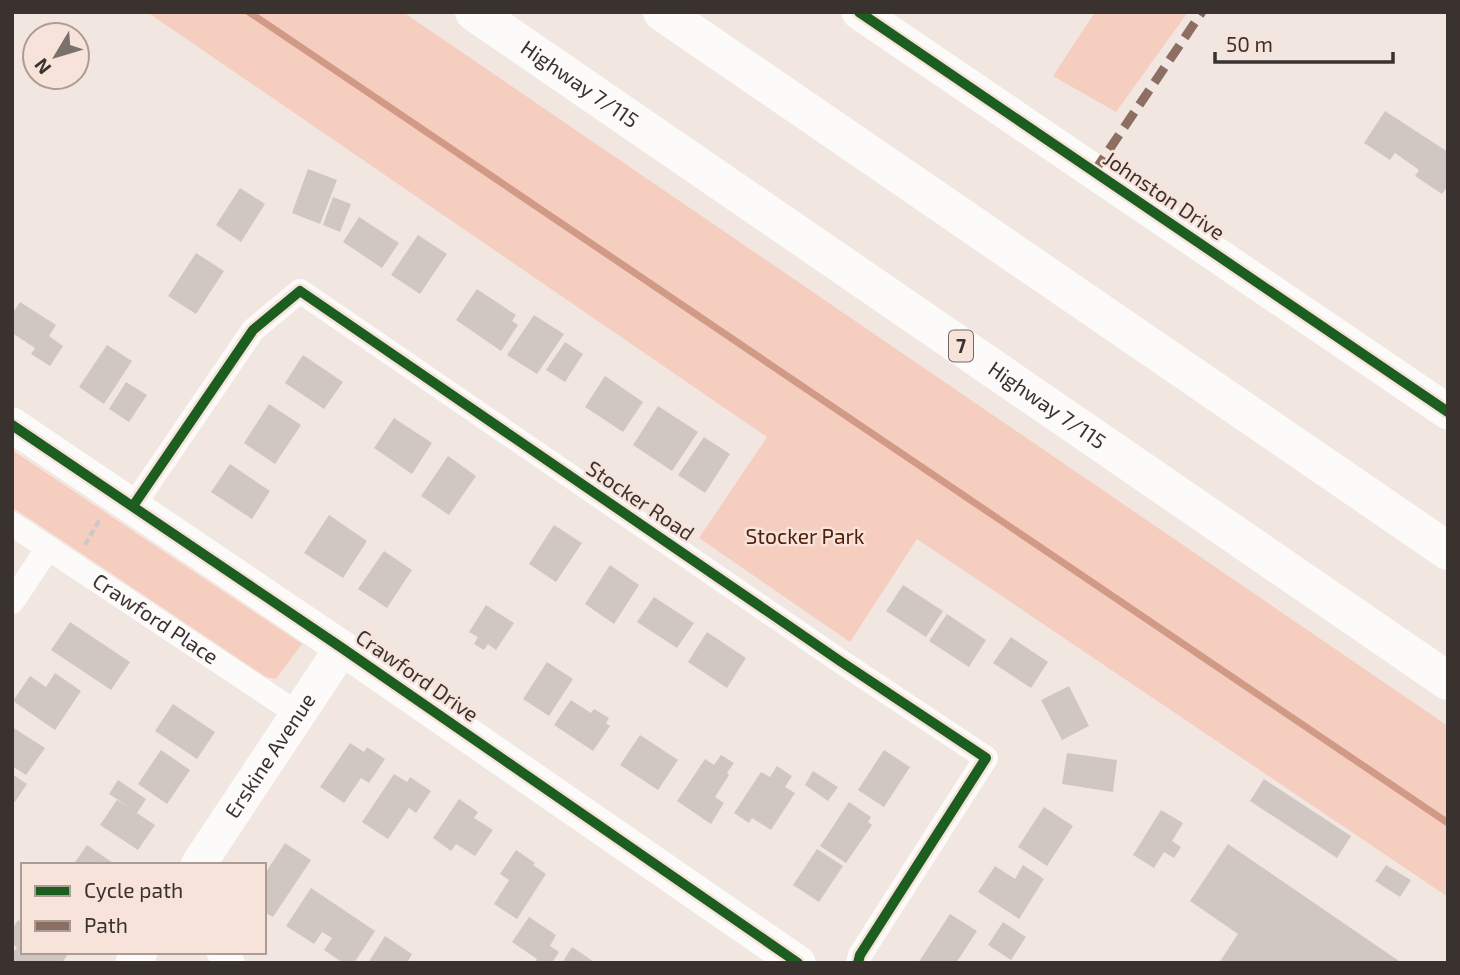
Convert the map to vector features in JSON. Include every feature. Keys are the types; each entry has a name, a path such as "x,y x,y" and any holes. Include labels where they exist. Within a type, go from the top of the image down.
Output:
{"highway":[{"name":"Highway 7/115","path":"474,12 1448,681"},
{"path":"662,12 1448,551"}],"street":[{"name":"Johnston Drive","path":"859,12 1448,412"},
{"name":"Stocker Road","path":"123,500 253,330 300,291 840,662 986,758 860,955 858,963"},
{"name":"Crawford Drive","path":"12,425 342,648 798,963"},
{"name":"Crawford Place","path":"12,524 298,714"},
{"path":"12,602 48,548"},
{"name":"Erskine Avenue","path":"199,863 342,648"}],"path":[{"path":"75,564 123,500"}],"green space":[{"name":"Stocker Park","path":"147,12 403,12 1448,726 1448,897 917,539 850,642 699,538 767,437"},
{"path":"1095,12 1188,12 1116,112 1053,76"},
{"path":"12,450 302,644 276,679 266,677 12,507"}],"building":[{"path":"1385,111 1448,152 1448,186 1442,194 1415,176 1419,170 1395,153 1390,160 1364,143"},
{"path":"308,169 337,180 320,224 292,213"},
{"path":"240,188 265,204 241,242 216,225"},
{"path":"333,197 351,204 340,232 323,225"},
{"path":"359,217 399,243 382,268 343,242"},
{"path":"418,235 447,254 420,294 391,275"},
{"path":"196,253 224,271 196,314 168,296"},
{"path":"477,289 516,315 512,321 518,325 501,351 456,320"},
{"path":"20,302 56,325 49,336 63,346 50,366 31,354 35,348 12,333 12,314"},
{"path":"534,315 564,334 537,374 507,355"},
{"path":"565,342 583,354 565,382 546,370"},
{"path":"107,345 132,361 104,404 79,387"},
{"path":"303,355 343,382 324,409 285,383"},
{"path":"605,376 643,402 623,432 585,407"},
{"path":"126,382 147,395 129,422 109,409"},
{"path":"269,404 301,425 275,464 244,443"},
{"path":"658,406 698,432 672,471 633,445"},
{"path":"394,418 432,443 412,474 374,448"},
{"path":"704,437 730,454 705,493 678,475"},
{"path":"448,456 476,476 449,515 421,496"},
{"path":"230,464 270,491 252,519 211,492"},
{"path":"329,515 367,541 343,578 304,553"},
{"path":"554,525 582,543 556,582 529,564"},
{"path":"384,551 412,570 387,608 358,589"},
{"path":"610,565 639,585 614,624 585,604"},
{"path":"903,585 943,611 926,637 886,611"},
{"path":"654,597 694,623 677,648 637,622"},
{"path":"486,605 514,623 496,650 488,644 484,650 474,644 478,637 469,632"},
{"path":"947,614 986,640 969,667 929,641"},
{"path":"70,622 130,662 111,690 51,650"},
{"path":"707,632 746,658 727,688 688,662"},
{"path":"1011,637 1048,662 1031,688 993,663"},
{"path":"547,662 573,679 549,716 523,699"},
{"path":"55,673 81,691 55,730 13,701 30,676 46,687"},
{"path":"1069,686 1089,726 1062,740 1041,700"},
{"path":"571,700 591,713 594,709 609,718 606,723 610,726 593,751 554,725"},
{"path":"173,704 215,732 197,759 155,731"},
{"path":"12,727 45,748 26,775 12,766"},
{"path":"640,735 678,760 658,790 620,765"},
{"path":"350,743 364,752 367,747 385,759 369,783 361,778 344,803 320,787"},
{"path":"161,750 190,770 167,804 138,784"},
{"path":"884,750 910,767 884,807 858,790"},
{"path":"1067,753 1117,760 1113,792 1062,784"},
{"path":"721,755 734,763 715,797 724,803 711,824 677,801 705,759 714,765"},
{"path":"777,766 792,776 785,787 795,793 771,830 752,818 749,823 734,813 761,772 770,777"},
{"path":"813,771 838,787 828,801 805,785"},
{"path":"12,774 27,784 12,806"},
{"path":"394,774 407,782 410,777 431,791 416,813 409,808 388,839 362,822"},
{"path":"1264,779 1351,836 1337,858 1250,801"},
{"path":"118,780 146,799 137,813 155,825 138,850 100,825 117,800 129,807 109,794"},
{"path":"459,799 478,812 474,818 493,830 475,856 456,844 451,851 433,838"},
{"path":"849,802 871,817 868,822 872,825 846,863 820,846"},
{"path":"1044,807 1073,826 1047,866 1018,847"},
{"path":"1161,810 1183,823 1172,841 1181,847 1174,858 1164,852 1154,868 1133,855"},
{"path":"285,843 311,860 273,917 266,913 266,872"},
{"path":"1228,844 1402,963 1219,963 1238,934 1190,901"},
{"path":"87,845 113,863 74,863"},
{"path":"817,849 843,866 819,902 793,885"},
{"path":"516,850 546,874 517,919 494,904 509,880 500,874"},
{"path":"1023,865 1044,879 1019,919 978,892 995,866 1015,879"},
{"path":"1386,865 1411,880 1400,897 1375,881"},
{"path":"311,888 375,931 354,963 343,963 324,950 332,938 322,932 314,944 286,926"},
{"path":"950,914 977,931 956,963 918,963"},
{"path":"529,917 556,935 550,946 559,952 552,963 534,963 537,959 512,942"},
{"path":"18,920 21,922 21,954 68,954 62,963 12,963 12,954 17,947 12,944 12,929"},
{"path":"1003,922 1026,937 1011,960 988,945"},
{"path":"385,936 412,954 407,963 368,963"},
{"path":"572,947 596,963 562,963"}],"waterway":[{"path":"249,12 1448,823"}],"marked path":[{"path":"1094,172 1202,12"}],"cycle path":[{"path":"859,12 1448,412"},
{"path":"133,506 253,330 300,291 986,758 860,955 858,963"},
{"path":"12,425 342,648 798,963"}]}
